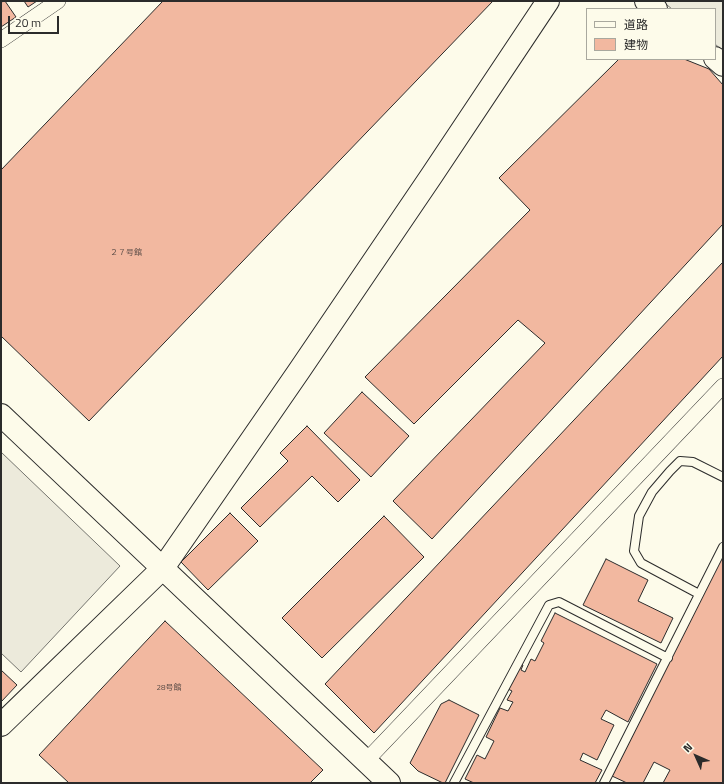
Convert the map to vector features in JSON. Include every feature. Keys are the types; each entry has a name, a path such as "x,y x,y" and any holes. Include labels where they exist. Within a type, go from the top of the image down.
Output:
{"street":[{"path":"1,40 58,1"},
{"path":"1,726 163,568 415,201 548,1"},
{"path":"646,1 655,8"},
{"path":"366,761 723,386"},
{"path":"1,415 389,783"}],"lane":[{"path":"699,594 641,563 634,551 639,516 652,492 680,461 693,462 723,477"},
{"path":"604,783 723,547"},
{"path":"454,783 549,605 559,602 668,658"}],"shaded area":[{"path":"662,1 723,1 723,51 716,45 716,8 671,8"},
{"path":"1,452 120,566 21,672 1,653"}],"building":[{"path":"5,1 16,17 1,27 1,2"},
{"path":"24,1 37,1 28,7"},
{"path":"163,1 493,1 89,421 1,336 1,170"},
{"path":"618,60 686,60 709,69 723,85 723,224 432,539 393,501 545,343 518,320 414,424 365,377 530,210 499,178"},
{"path":"723,262 723,356 374,733 325,684"},
{"path":"362,392 409,436 371,477 324,433"},
{"path":"307,426 360,480 338,502 312,476 260,527 241,508 288,461 280,453"},
{"path":"230,513 258,541 208,590 181,562"},
{"path":"384,516 424,557 322,658 282,618"},
{"path":"723,555 723,783 663,783 670,770 654,762 643,783 627,783 612,776"},
{"path":"606,559 648,580 638,601 673,618 661,643 583,605"},
{"path":"555,613 657,664 628,722 606,710 601,719 614,725 597,760 583,753 580,760 602,770 595,783 474,783 465,779 477,755 485,759 494,741 486,737 500,708 508,711 513,702 507,700 512,691 508,689 521,664 523,665 521,670 525,672 531,659 535,661 544,643 541,641"},
{"path":"165,621 323,770 310,783 69,783 39,755"},
{"path":"1,670 17,685 1,702"},
{"path":"449,700 479,715 445,783 443,783 418,771 410,763 441,704"}]}
